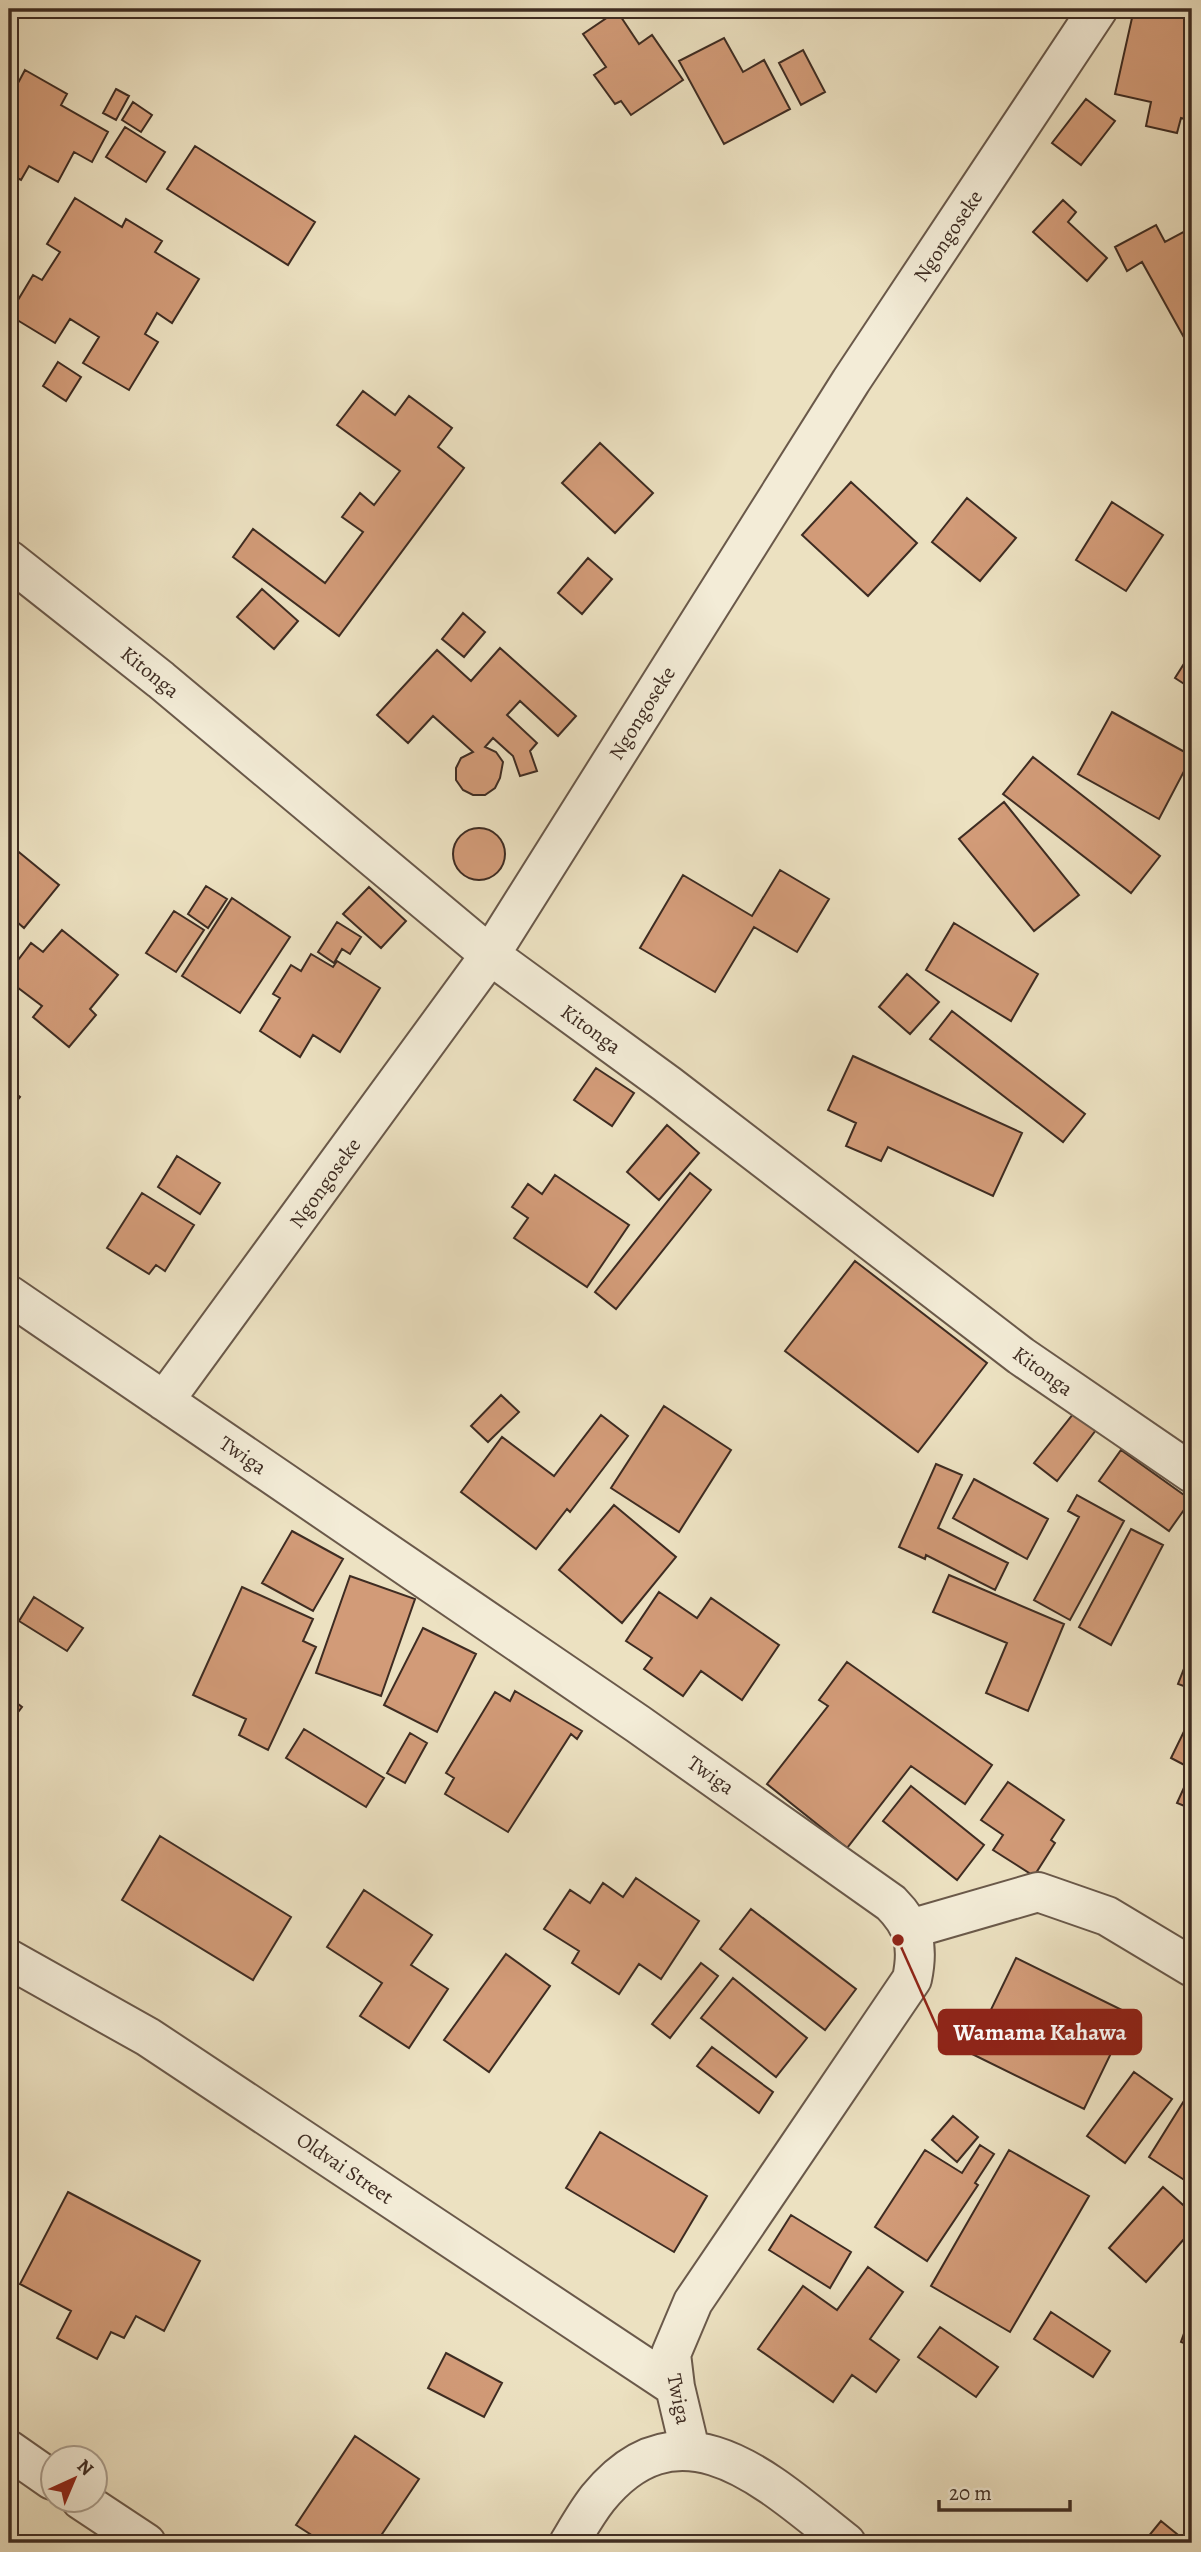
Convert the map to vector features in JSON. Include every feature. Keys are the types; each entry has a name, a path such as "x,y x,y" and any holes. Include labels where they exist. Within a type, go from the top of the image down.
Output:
{"street":[{"name":"Ngongoseke","path":"164,1401 491,955 851,381 1098,9"},
{"name":"Kitonga","path":"9,560 161,680 491,955 667,1084 1021,1356 1192,1473"},
{"name":"Twiga","path":"9,1296 638,1724 880,1895 906,1918 915,1937 917,1958 912,1979 693,2302 671,2354 675,2387 690,2450"},
{"path":"915,1937 917,1927 1038,1892 1107,1916 1192,1967"},
{"name":"Oldvai Street","path":"9,1959 148,2037 675,2387"},
{"path":"9,2450 38,2470"},
{"path":"569,2543 598,2498 625,2472 651,2456 690,2450 724,2457 779,2490 846,2543"},
{"path":"102,2514 146,2543"}],"building":[{"path":"1134,9 1192,9 1192,121 1181,118 1177,133 1146,126 1151,102 1115,94"},
{"path":"617,11 639,44 652,35 683,80 631,115 621,101 615,104 594,75 606,67 583,34"},
{"path":"724,38 743,72 764,60 790,109 724,144 679,61"},
{"path":"803,50 825,92 801,105 779,63"},
{"path":"25,70 67,94 61,105 108,132 92,162 74,152 58,182 29,166 21,180 9,174 9,81 17,85"},
{"path":"116,89 129,96 116,120 103,113"},
{"path":"1086,99 1115,121 1081,165 1052,143"},
{"path":"133,102 152,115 141,132 122,120"},
{"path":"125,127 165,152 146,182 106,157"},
{"path":"195,146 315,222 288,265 167,189"},
{"path":"75,198 122,227 126,219 162,241 155,252 199,279 172,323 157,313 145,334 158,342 129,390 83,363 99,337 70,319 55,343 9,315 33,275 42,280 60,252 47,244"},
{"path":"1063,200 1076,212 1068,222 1107,258 1087,281 1033,232"},
{"path":"1156,225 1165,242 1189,229 1192,234 1192,352 1142,262 1127,271 1115,247"},
{"path":"58,362 81,377 66,401 43,386"},
{"path":"363,391 395,415 409,396 452,428 438,447 464,468 339,636 233,557 253,529 325,583 363,532 342,517 360,493 374,505 400,471 337,425"},
{"path":"600,443 653,493 615,533 562,483"},
{"path":"851,482 917,543 868,596 802,535"},
{"path":"967,498 1016,538 980,581 932,542"},
{"path":"1112,502 1163,535 1126,591 1076,560"},
{"path":"588,558 612,579 582,614 558,593"},
{"path":"262,589 298,621 274,649 237,617"},
{"path":"463,613 485,632 464,657 442,639"},
{"path":"500,648 576,716 558,736 520,701 507,715 537,743 530,751 537,771 520,776 513,756 493,738 485,747 496,752 503,762 500,778 495,788 485,795 473,795 463,790 456,780 456,768 461,758 473,752 433,716 408,743 377,715 437,650 471,681"},
{"path":"1192,651 1192,689 1175,678"},
{"path":"1112,712 1192,756 1159,819 1078,774"},
{"path":"1033,757 1160,856 1131,893 1003,794"},
{"path":"1004,802 1079,895 1034,931 959,839"},
{"path":"479,828 498,835 505,854 498,873 479,880 460,873 453,854 460,835"},
{"path":"9,844 59,885 24,928 9,915"},
{"path":"780,870 829,899 797,952 754,927 715,992 640,948 683,875 752,916"},
{"path":"206,886 227,899 208,928 188,914"},
{"path":"369,887 406,921 381,948 343,914"},
{"path":"232,898 290,937 240,1013 182,976"},
{"path":"174,911 204,930 176,972 146,953"},
{"path":"337,922 361,937 350,954 342,949 334,963 318,952"},
{"path":"954,923 1038,974 1011,1021 926,970"},
{"path":"62,930 118,975 90,1009 96,1015 69,1047 33,1017 42,1006 9,981 9,972 31,943 43,952"},
{"path":"311,954 333,967 337,961 380,988 340,1052 313,1035 300,1057 260,1031 280,998 273,994 291,965 301,971"},
{"path":"907,974 939,1002 910,1034 879,1007"},
{"path":"952,1011 1085,1114 1063,1142 930,1039"},
{"path":"853,1056 1022,1133 993,1196 888,1147 881,1161 846,1146 856,1123 828,1110"},
{"path":"596,1068 634,1093 612,1126 574,1100"},
{"path":"9,1088 20,1097 9,1111"},
{"path":"667,1125 699,1153 659,1200 627,1172"},
{"path":"177,1156 220,1183 200,1214 158,1187"},
{"path":"690,1173 711,1190 616,1309 595,1292"},
{"path":"555,1175 629,1225 587,1287 514,1238 528,1218 512,1207 528,1184 542,1194"},
{"path":"142,1193 194,1225 165,1271 156,1265 149,1274 107,1248"},
{"path":"855,1261 987,1363 918,1452 785,1351"},
{"path":"501,1395 519,1412 488,1442 471,1426"},
{"path":"664,1406 731,1450 679,1532 611,1488"},
{"path":"1074,1413 1096,1430 1057,1481 1034,1463"},
{"path":"601,1415 628,1436 570,1512 567,1509 536,1549 461,1492 502,1437 554,1476"},
{"path":"1121,1450 1191,1500 1169,1531 1099,1481"},
{"path":"936,1464 962,1475 938,1528 1008,1563 995,1590 926,1555 925,1559 899,1547"},
{"path":"974,1479 1048,1519 1027,1559 953,1518"},
{"path":"1077,1495 1124,1521 1070,1620 1034,1600 1079,1517 1068,1511"},
{"path":"614,1505 676,1557 622,1623 559,1570"},
{"path":"1131,1529 1163,1545 1111,1645 1079,1627"},
{"path":"292,1531 343,1559 313,1611 262,1583"},
{"path":"949,1575 1064,1624 1028,1711 986,1693 1007,1643 933,1612"},
{"path":"350,1576 415,1599 381,1696 316,1673"},
{"path":"242,1587 313,1619 303,1641 316,1647 268,1750 239,1735 246,1719 193,1695"},
{"path":"659,1592 697,1618 711,1598 779,1645 742,1700 701,1671 683,1696 644,1669 652,1658 626,1641"},
{"path":"34,1597 83,1628 67,1651 19,1621"},
{"path":"423,1628 476,1654 437,1732 384,1705"},
{"path":"1192,1648 1192,1689 1178,1684"},
{"path":"847,1662 992,1765 965,1804 911,1766 847,1848 767,1784 828,1706 819,1700"},
{"path":"515,1691 582,1731 577,1739 571,1734 508,1832 445,1794 454,1778 446,1773 495,1692 510,1701"},
{"path":"9,1697 22,1707 9,1724"},
{"path":"1192,1715 1192,1769 1171,1758"},
{"path":"304,1729 384,1778 366,1807 286,1758"},
{"path":"410,1733 427,1743 405,1783 387,1773"},
{"path":"1192,1770 1192,1809 1177,1803"},
{"path":"1008,1782 1064,1820 1051,1840 1055,1843 1034,1876 993,1850 1003,1835 981,1820"},
{"path":"911,1786 984,1845 957,1880 883,1821"},
{"path":"160,1836 291,1917 253,1980 122,1900"},
{"path":"636,1878 699,1921 661,1979 639,1964 619,1994 572,1963 579,1951 544,1929 570,1890 590,1903 603,1883 623,1897"},
{"path":"364,1890 432,1935 411,1965 448,1989 409,2048 360,2016 382,1983 327,1947"},
{"path":"751,1909 856,1989 825,2030 720,1949"},
{"path":"506,1954 550,1986 489,2072 444,2040"},
{"path":"1016,1958 1130,2014 1084,2109 970,2053"},
{"path":"701,1963 718,1976 670,2038 652,2024"},
{"path":"733,1978 807,2038 776,2077 701,2018"},
{"path":"712,2047 773,2092 759,2113 697,2066"},
{"path":"1134,2072 1172,2099 1125,2163 1087,2136"},
{"path":"1192,2088 1192,2185 1149,2157"},
{"path":"953,2116 978,2137 957,2162 932,2140"},
{"path":"600,2132 707,2196 674,2252 566,2188"},
{"path":"980,2145 994,2154 975,2183 978,2185 927,2261 875,2227 925,2150 962,2173"},
{"path":"1009,2150 1089,2196 1010,2332 931,2286"},
{"path":"1163,2187 1192,2213 1192,2230 1146,2282 1109,2248"},
{"path":"68,2192 200,2261 164,2331 136,2316 124,2338 111,2332 97,2359 57,2338 71,2311 20,2284"},
{"path":"791,2215 851,2252 830,2288 769,2250"},
{"path":"9,2257 16,2261 9,2273"},
{"path":"868,2267 903,2292 870,2339 899,2360 876,2392 852,2375 833,2402 758,2349 803,2286 837,2310"},
{"path":"1192,2311 1192,2346 1181,2342"},
{"path":"1051,2312 1110,2351 1093,2377 1034,2339"},
{"path":"940,2327 998,2367 976,2397 918,2357"},
{"path":"446,2353 502,2383 484,2417 428,2388"},
{"path":"355,2436 419,2479 376,2543 324,2543 296,2525"},
{"path":"1161,2521 1188,2543 1143,2543"},
{"path":"9,2528 23,2539 20,2543 9,2543"}],"place":[{"name":"Wamama Kahawa","path":"898,1940"}]}
